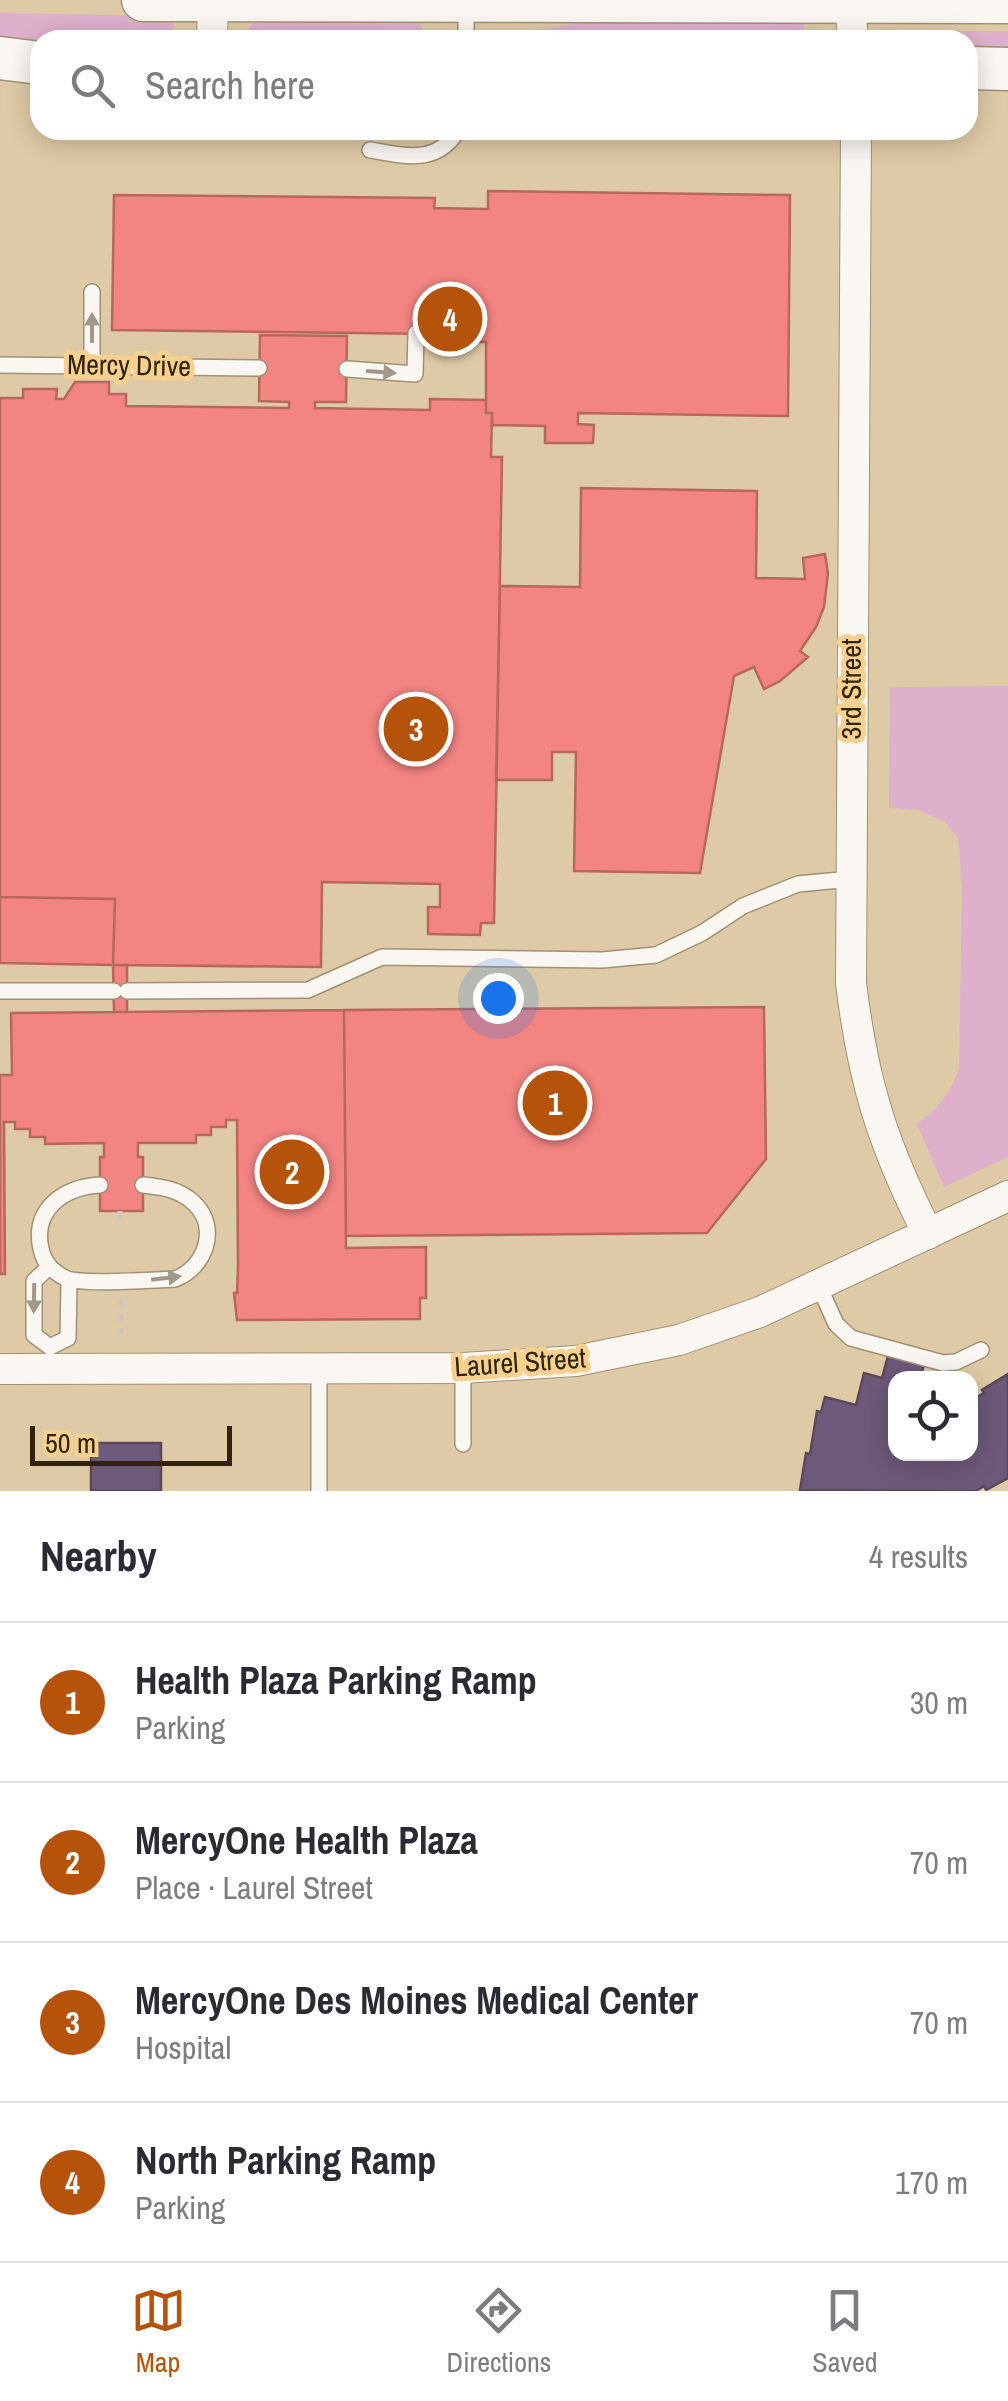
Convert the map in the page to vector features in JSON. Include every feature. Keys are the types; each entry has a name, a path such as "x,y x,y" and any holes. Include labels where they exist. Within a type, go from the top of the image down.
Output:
{"main road":[{"path":"142,0 1008,2"},
{"path":"0,58 30,62"},
{"path":"978,68 1008,68"}],"street":[{"path":"850,0 852,30"},
{"path":"212,30 213,1"},
{"name":"3rd Street","path":"856,140 851,983 867,1083 888,1149 928,1234"},
{"name":"Laurel Street","path":"0,1369 50,1358 319,1369 463,1368 576,1361 679,1340 760,1312 1008,1196"}],"lane":[{"path":"466,1 466,30"},
{"path":"370,150 410,157 433,154 451,140"},
{"path":"92,292 92,364"},
{"path":"347,369 415,374 416,334"},
{"name":"Mercy Drive","path":"0,364 259,368"},
{"path":"0,991 308,990 382,957 602,960 656,954 702,933 744,906 798,884 850,879"},
{"path":"100,1185 82,1186 66,1193 52,1202 42,1217 38,1235 42,1256 49,1268 69,1280 175,1279 198,1265 207,1240 202,1212 186,1197 168,1188 143,1185"},
{"path":"49,1268 34,1281 34,1335 50,1358 68,1338 69,1280"},
{"path":"819,1286 836,1324 851,1338 943,1363 956,1362 981,1350"},
{"path":"463,1368 463,1444"},
{"path":"319,1369 319,1491"}],"path":[{"path":"120,1212 120,1226"},
{"path":"121,1297 121,1335"}],"shaded area":[{"path":"0,13 167,16 174,21 172,30 30,30 30,46 0,42"},
{"path":"259,17 415,18 422,30 249,30"},
{"path":"595,19 802,20 805,30 528,30"},
{"path":"978,31 1008,31 1008,53 978,53"},
{"path":"1008,686 1008,1157 944,1187 917,1124 942,1100 959,1069 962,888 958,838 945,822 918,810 889,808 890,687"}],"building: Offices":[{"path":"888,1356 924,1365 922,1371 888,1371 888,1461 978,1461 978,1396 1008,1374 1008,1478 976,1491 800,1490 817,1411 821,1412 825,1397 856,1405 864,1373 882,1378"},
{"path":"91,1443 161,1443 161,1491 91,1491"}],"building: Health":[{"path":"488,191 790,195 788,416 578,413 578,424 594,425 593,443 545,443 545,426 492,425 492,413 486,413 486,342 433,341 433,334 112,330 114,195 435,198 434,208 488,209"},
{"path":"260,335 347,336 346,402 315,402 315,408 430,410 430,399 486,400 486,413 492,413 491,457 502,457 494,923 481,923 480,935 428,934 428,907 440,907 440,884 322,882 321,967 113,965 115,899 0,897 0,398 23,398 23,389 57,389 56,399 64,399 75,382 109,382 109,394 126,394 126,406 289,408 289,402 259,401"},
{"path":"581,488 757,491 756,578 805,579 803,558 825,554 828,573 824,607 800,651 808,657 764,689 754,667 734,676 700,873 574,871 576,752 552,752 552,780 496,780 500,586 580,587"},
{"path":"0,897 115,899 113,965 0,963"},
{"path":"113,965 127,965 127,1012 114,1012"},
{"path":"764,1007 766,1159 707,1233 346,1236 344,1010"},
{"path":"344,1010 346,1248 426,1247 426,1298 420,1298 420,1319 237,1320 237,1120 226,1120 226,1127 211,1127 211,1135 196,1135 196,1143 138,1143 138,1157 143,1157 143,1211 100,1211 100,1157 104,1157 104,1143 45,1144 45,1137 30,1137 30,1129 15,1129 15,1122 4,1122 5,1274 0,1274 0,1075 12,1075 11,1013"}],"place":[{"name":"North Parking Ramp","path":"450,319"},
{"name":"MercyOne Des Moines Medical Center","path":"416,729"},
{"name":"Health Plaza Parking Ramp","path":"555,1103"},
{"name":"MercyOne Health Plaza","path":"292,1172"}]}
